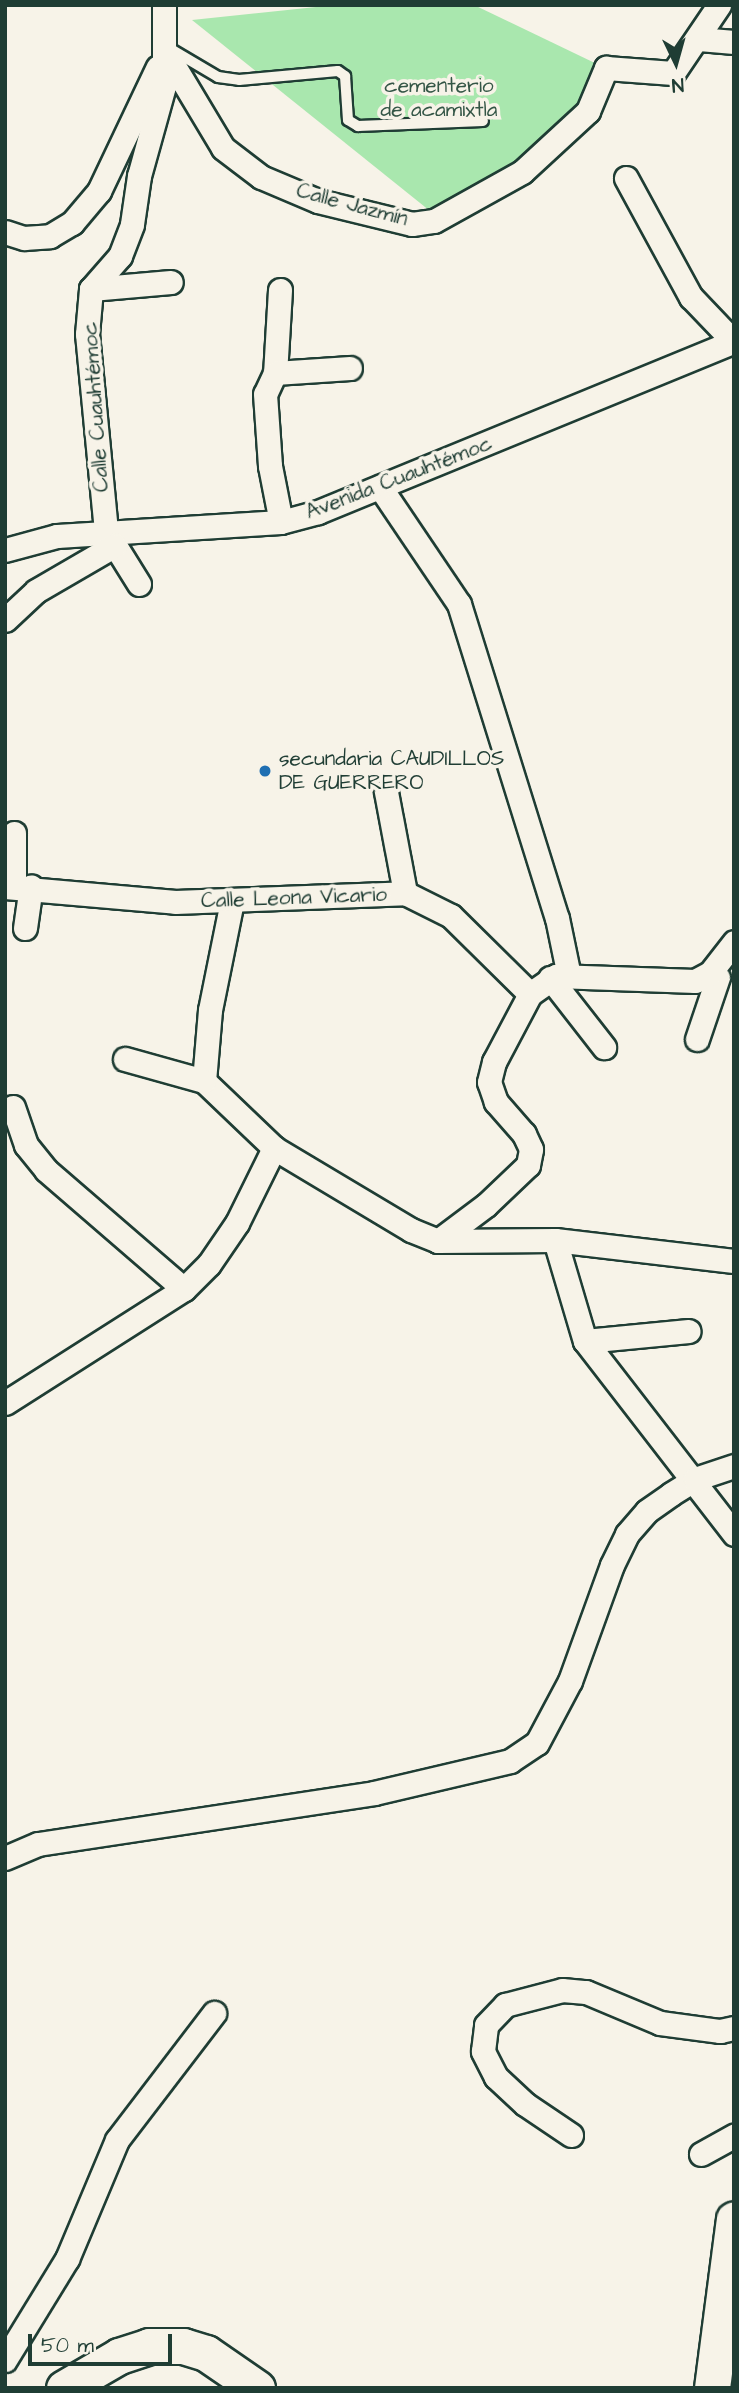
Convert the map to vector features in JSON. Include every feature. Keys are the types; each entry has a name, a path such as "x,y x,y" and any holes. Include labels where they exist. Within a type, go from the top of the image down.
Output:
{"main road":[{"path":"712,2388 734,2219"},
{"path":"64,2388 119,2356 149,2346 183,2346 206,2353 257,2388"}],"street":[{"path":"91,289 120,256 132,225 139,176 164,86 164,5"},
{"path":"719,5 699,39 734,42"},
{"name":"Calle Jazmín","path":"164,48 223,148 261,177 318,201 412,224 434,221 522,172 588,111 606,68 673,73 699,39"},
{"path":"5,232 24,238 50,236 72,223 99,191 164,48"},
{"path":"626,178 691,297 733,341"},
{"path":"91,289 171,282"},
{"name":"Calle Cuauhtémoc","path":"91,289 87,334 110,538"},
{"path":"280,290 275,373 265,394 270,467 281,522"},
{"name":"Avenida Cuauhtémoc","path":"5,550 32,540 110,538 281,522 380,487 733,341"},
{"path":"275,373 350,368"},
{"path":"380,487 459,604 557,918 559,977 604,1047"},
{"path":"5,620 36,591 110,538 139,584"},
{"path":"386,792 405,893"},
{"path":"14,832 17,887 25,928"},
{"name":"Calle Leona Vicario","path":"17,887 175,902 405,893 450,916 530,993"},
{"path":"204,1081 210,1010 232,901"},
{"path":"697,1039 734,942"},
{"path":"438,1241 486,1205 528,1165 531,1149 524,1133 496,1102 489,1082 494,1062 530,993 559,977 721,981"},
{"path":"125,1059 204,1081 274,1148 411,1230 438,1241 555,1240 734,1261"},
{"path":"13,1107 26,1145 46,1170 184,1289"},
{"path":"5,1404 184,1289 209,1264 237,1223 274,1148"},
{"path":"555,1240 585,1341 695,1479 734,1534"},
{"path":"585,1341 689,1331"},
{"path":"10,1854 374,1793 510,1761 537,1743 570,1681 627,1534 647,1511 695,1479 734,1466"},
{"path":"570,2135 525,2104 496,2077 483,2052 486,2025 493,2013 505,2005 562,1990 586,1992 660,2023 720,2031 734,2028"},
{"path":"9,2350 81,2231 117,2140 214,2012"},
{"path":"701,2154 734,2136"}],"lane":[{"path":"164,48 218,77 239,80 338,71 345,76 348,120 358,126 483,121"}],"green space":[{"name":"cementerio de acamixtla","path":"335,5 474,5 599,65 576,119 435,215 192,20"}],"place":[{"name":"secundaria CAUDILLOS DE GUERRERO","path":"265,771"}]}
